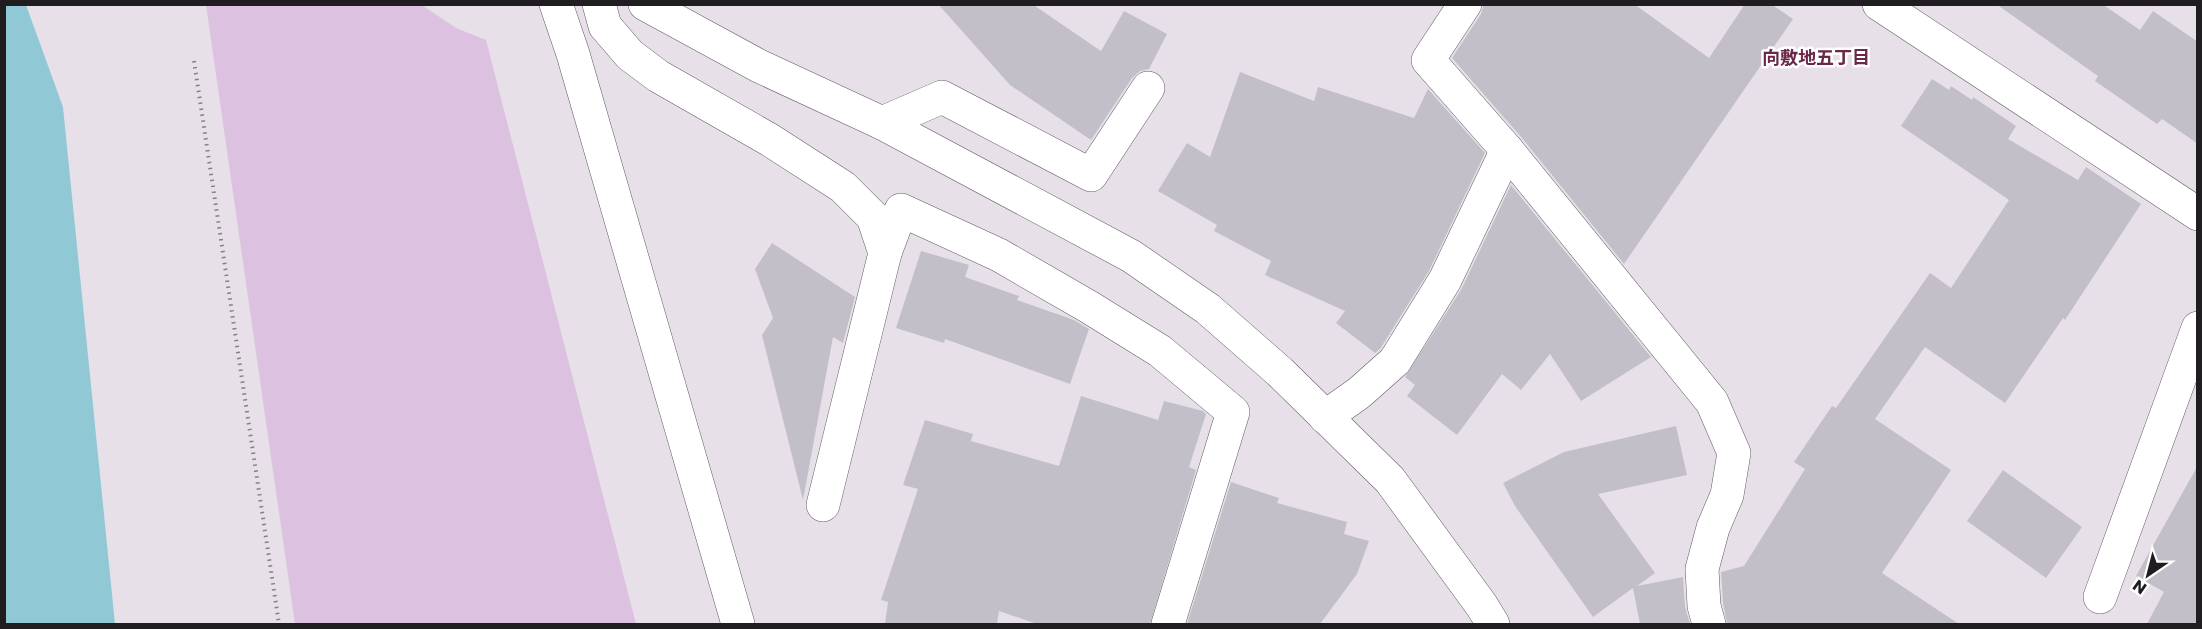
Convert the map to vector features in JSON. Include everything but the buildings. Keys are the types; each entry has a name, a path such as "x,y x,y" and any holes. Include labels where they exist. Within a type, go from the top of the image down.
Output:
{"street":[{"path":"556,4 573,54 738,624"},
{"path":"599,4 605,26 630,55 658,76 770,140 843,187 873,217 885,253"},
{"path":"645,4 759,66 882,123 1131,256 1208,309 1280,372 1390,480 1493,624"},
{"path":"1465,4 1428,60 1507,150 1712,402 1734,453 1727,495 1713,528 1702,569 1704,606 1709,624"},
{"path":"1879,4 2198,214"},
{"path":"882,123 942,97 1091,175 1148,88"},
{"path":"1325,417 1359,393 1395,361 1445,280 1507,150"},
{"path":"823,505 885,253 901,210 999,255 1089,307 1160,351 1233,412 1168,624"},
{"path":"2100,597 2198,328"}],"path":[{"path":"194,61 279,624"}],"shaded area":[{"path":"206,5 422,5 456,28 486,40 636,624 295,624"}],"water":[{"path":"4,5 26,5 63,107 115,624 5,624"}],"district":[{"name":"向敷地五丁目","path":"1816,58"}]}
